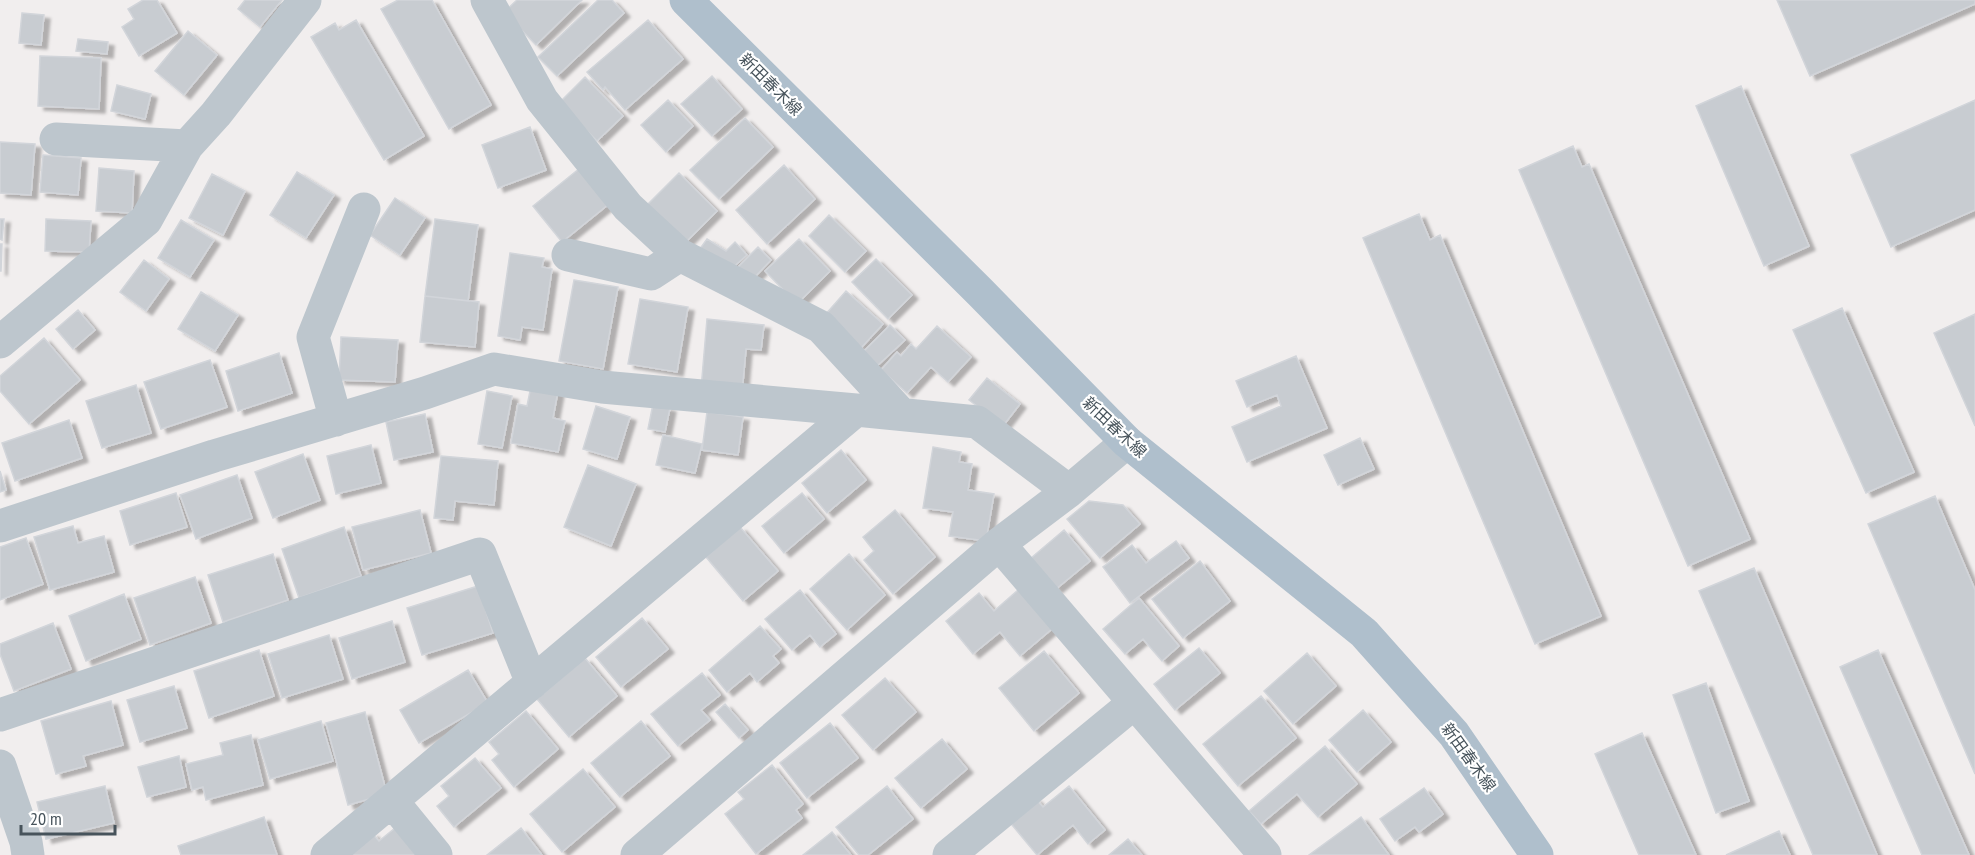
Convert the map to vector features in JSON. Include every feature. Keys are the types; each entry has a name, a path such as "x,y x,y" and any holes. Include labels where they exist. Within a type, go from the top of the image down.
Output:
{"main road":[{"name":"新田春木線","path":"686,0 988,300 1127,442 1364,633 1454,734 1537,855"}],"street":[{"path":"0,342 146,220 187,146 216,114 305,0"},
{"path":"487,0 542,100 628,207 680,255 821,327 901,414"},
{"path":"56,139 187,146"},
{"path":"336,420 313,337 364,209"},
{"path":"568,255 651,274 680,255"},
{"path":"0,526 214,456 425,393 494,369 602,387 977,422 1069,491"},
{"path":"327,855 856,410"},
{"path":"636,855 999,544 1069,491 1127,442"},
{"path":"999,544 1258,853"},
{"path":"0,715 480,554 532,683"},
{"path":"949,855 1134,703"},
{"path":"1,775 26,842 28,855"},
{"path":"392,801 436,855"}],"building":[{"path":"143,0 157,0 177,33 139,56 122,27 134,19 128,9"},
{"path":"245,0 282,0 260,27 238,9"},
{"path":"398,0 432,0 491,105 449,129 381,9"},
{"path":"517,0 582,0 536,45 504,12"},
{"path":"598,0 612,0 624,13 557,76 538,57"},
{"path":"1777,0 1975,0 1975,4 1810,76"},
{"path":"22,13 44,15 41,45 19,43"},
{"path":"356,20 424,136 384,160 311,37 335,23 339,30"},
{"path":"648,20 683,59 625,110 605,87 603,90 587,72"},
{"path":"188,31 217,55 184,95 155,71"},
{"path":"78,39 108,42 107,54 76,51"},
{"path":"40,56 101,58 99,109 38,106"},
{"path":"712,76 742,109 712,136 681,104"},
{"path":"585,77 623,116 597,141 559,103"},
{"path":"117,85 151,94 145,119 111,111"},
{"path":"1741,86 1809,246 1764,266 1696,106"},
{"path":"668,100 693,126 666,152 641,125"},
{"path":"1975,100 1975,210 1891,247 1851,155"},
{"path":"745,118 773,147 719,199 690,170"},
{"path":"530,127 546,170 498,188 482,145"},
{"path":"0,142 35,144 31,195 0,193"},
{"path":"1573,146 1582,167 1589,164 1750,539 1688,566 1519,170"},
{"path":"43,155 81,158 78,195 40,192"},
{"path":"784,165 815,199 767,244 736,210"},
{"path":"99,168 134,171 132,213 96,211"},
{"path":"580,168 609,204 562,242 533,206"},
{"path":"297,172 334,195 306,238 270,215"},
{"path":"679,173 717,211 681,247 643,209"},
{"path":"212,174 245,191 223,235 189,218"},
{"path":"395,198 425,218 400,255 370,235"},
{"path":"1419,214 1430,240 1440,235 1601,616 1535,644 1363,238"},
{"path":"829,215 866,251 845,272 809,236"},
{"path":"0,219 4,219 2,240 0,239"},
{"path":"46,219 91,221 89,252 45,251"},
{"path":"435,219 478,225 468,301 425,296"},
{"path":"181,220 214,240 190,277 158,258"},
{"path":"707,239 726,251 735,242 747,255 730,270 699,250"},
{"path":"799,239 830,271 797,304 765,271"},
{"path":"0,244 2,244 1,271 0,271"},
{"path":"758,247 771,260 750,282 737,268"},
{"path":"510,253 544,258 542,267 552,269 543,330 522,327 520,340 498,336"},
{"path":"876,259 912,295 888,319 852,282"},
{"path":"144,260 169,279 146,311 120,292"},
{"path":"574,280 618,287 603,369 559,361"},
{"path":"846,291 883,324 861,348 825,315"},
{"path":"201,292 238,315 215,351 178,329"},
{"path":"425,296 479,302 475,347 420,342"},
{"path":"640,299 688,307 677,372 628,364"},
{"path":"1842,308 1914,472 1866,493 1793,330"},
{"path":"78,310 95,330 73,349 56,329"},
{"path":"1975,314 1975,426 1934,333"},
{"path":"707,319 764,325 761,350 746,349 742,393 701,389"},
{"path":"890,325 905,340 876,367 862,353"},
{"path":"937,326 971,357 948,382 931,367 907,393 881,370 897,352 901,356 911,344 916,349"},
{"path":"341,337 398,340 395,382 339,380"},
{"path":"44,338 80,380 29,424 0,391 0,376"},
{"path":"279,353 292,393 238,411 226,371"},
{"path":"1296,356 1327,428 1247,462 1232,427 1281,406 1277,395 1247,407 1236,381"},
{"path":"210,360 227,407 161,429 144,382"},
{"path":"987,378 1020,404 1003,426 969,400"},
{"path":"136,385 151,433 102,448 86,401"},
{"path":"531,386 558,391 553,418 565,421 558,452 511,443 518,404 527,406"},
{"path":"487,391 512,396 502,448 478,444"},
{"path":"653,404 670,408 665,432 648,429"},
{"path":"596,406 630,417 617,459 583,449"},
{"path":"707,412 743,417 738,455 702,450"},
{"path":"425,414 433,452 394,460 386,422"},
{"path":"69,420 82,458 15,481 2,443"},
{"path":"663,435 702,444 695,473 656,465"},
{"path":"1360,438 1374,469 1338,485 1324,455"},
{"path":"371,445 381,483 336,494 327,456"},
{"path":"933,447 961,452 959,462 972,464 968,490 994,494 986,541 949,536 953,512 923,508"},
{"path":"841,450 866,480 827,513 802,483"},
{"path":"303,454 320,500 273,518 255,472"},
{"path":"441,456 498,461 494,505 455,501 453,520 434,518"},
{"path":"588,465 636,484 611,546 564,527"},
{"path":"0,471 6,490 0,492"},
{"path":"237,475 252,518 196,539 180,495"},
{"path":"176,493 187,527 130,545 120,511"},
{"path":"802,493 824,519 784,553 762,526"},
{"path":"1935,496 1975,590 1975,774 1868,524"},
{"path":"1089,501 1123,505 1140,524 1100,558 1067,519"},
{"path":"420,510 431,553 363,570 352,527"},
{"path":"895,510 935,557 893,594 864,560 874,551 863,537"},
{"path":"73,526 78,543 104,536 114,572 50,590 34,537"},
{"path":"344,527 361,576 299,598 282,549"},
{"path":"740,527 778,571 743,601 706,557"},
{"path":"1064,530 1090,561 1056,589 1031,558"},
{"path":"26,538 43,584 0,600 0,547"},
{"path":"1176,541 1189,558 1130,603 1103,567 1132,545 1146,563"},
{"path":"273,554 288,600 223,622 208,575"},
{"path":"849,554 885,595 847,630 810,589"},
{"path":"1200,561 1230,601 1183,638 1152,599"},
{"path":"1754,568 1877,855 1813,855 1699,591"},
{"path":"195,577 211,623 150,645 134,598"},
{"path":"478,586 493,633 422,655 407,608"},
{"path":"1019,589 1052,629 1020,656 1000,632 973,654 946,621 979,593 994,611"},
{"path":"800,590 836,634 820,647 810,635 792,650 765,619"},
{"path":"124,594 141,639 86,661 69,616"},
{"path":"1139,598 1179,646 1162,661 1143,639 1125,654 1103,629"},
{"path":"642,618 668,649 621,687 596,657"},
{"path":"392,621 405,662 352,679 339,638"},
{"path":"53,623 71,669 14,691 0,654 0,644"},
{"path":"760,626 781,649 773,656 779,663 757,682 750,673 727,692 709,670"},
{"path":"329,635 343,679 282,698 268,654"},
{"path":"1199,648 1220,673 1175,710 1154,684"},
{"path":"259,650 274,696 209,718 194,671"},
{"path":"1878,650 1969,855 1922,855 1840,667"},
{"path":"1044,651 1079,693 1034,731 999,688"},
{"path":"1307,653 1336,686 1293,724 1264,691"},
{"path":"585,658 617,696 569,737 537,699"},
{"path":"468,670 488,703 419,743 400,710"},
{"path":"702,673 720,695 701,710 710,720 678,746 651,714"},
{"path":"885,678 916,712 873,750 842,715"},
{"path":"1706,683 1749,801 1716,813 1673,695"},
{"path":"174,686 187,728 140,742 127,700"},
{"path":"1261,696 1296,738 1238,786 1203,744"},
{"path":"111,701 123,745 83,756 86,766 56,774 41,721"},
{"path":"725,704 748,730 739,738 716,712"},
{"path":"1363,710 1391,742 1357,772 1329,740"},
{"path":"526,711 558,749 514,787 492,760 499,754 489,742"},
{"path":"365,712 387,794 348,805 326,723"},
{"path":"321,721 333,761 270,779 258,740"},
{"path":"641,721 670,756 620,797 591,763"},
{"path":"830,723 858,758 807,798 780,763"},
{"path":"1642,733 1696,855 1639,855 1595,754"},
{"path":"251,735 263,785 206,800 203,787 192,790 186,764 223,755 220,743"},
{"path":"942,739 967,769 921,808 895,778"},
{"path":"1325,746 1357,784 1318,817 1297,794 1261,824 1249,811"},
{"path":"179,756 186,787 147,797 138,767"},
{"path":"475,758 501,788 454,827 437,806 449,796 441,786"},
{"path":"772,765 803,804 796,810 802,818 756,854 725,814 744,799 738,792"},
{"path":"583,769 615,807 562,852 530,814"},
{"path":"105,786 114,823 46,839 37,802"},
{"path":"887,786 913,819 868,855 859,855 836,827"},
{"path":"1069,786 1105,830 1088,844 1073,825 1037,855 1008,820 1035,798 1043,807"},
{"path":"1424,788 1443,814 1419,832 1415,827 1395,841 1380,819"},
{"path":"264,817 277,855 181,855 178,846"},
{"path":"1361,817 1389,855 1309,855"},
{"path":"395,828 416,855 344,855 372,833 379,841"},
{"path":"521,828 542,855 487,855"},
{"path":"1779,831 1790,855 1726,855"},
{"path":"832,832 851,855 803,855"},
{"path":"1128,839 1142,855 1109,855"}]}
